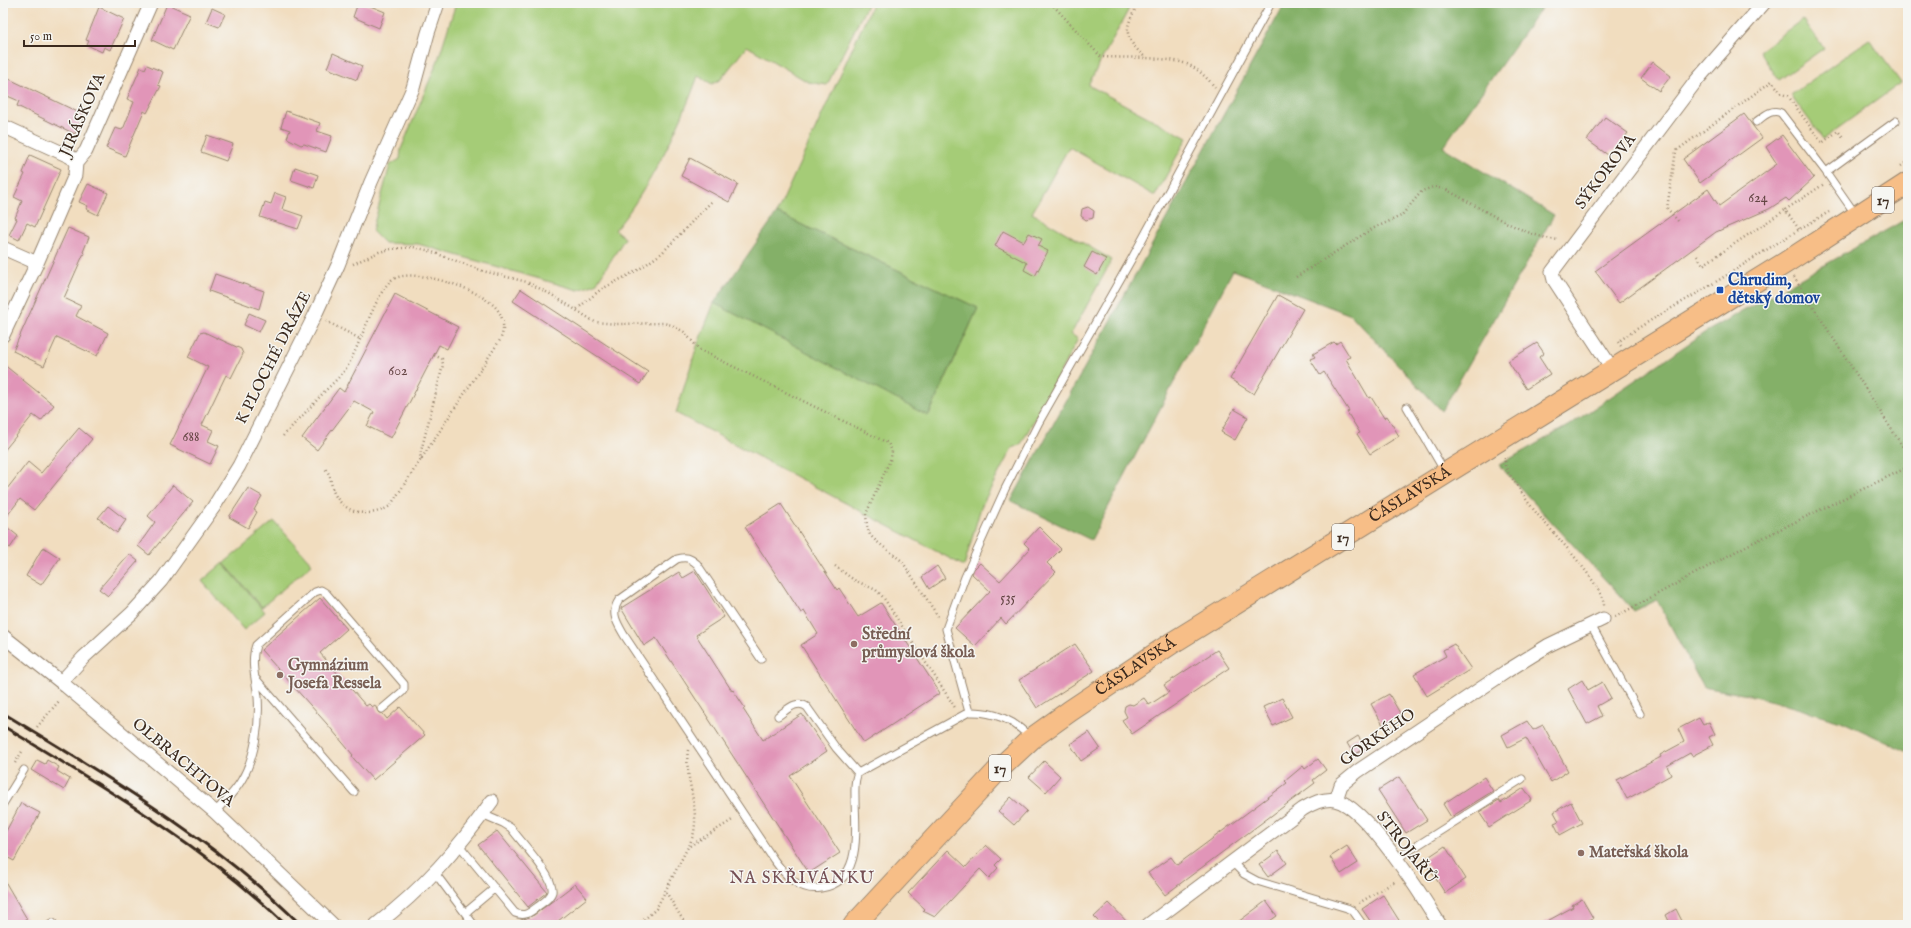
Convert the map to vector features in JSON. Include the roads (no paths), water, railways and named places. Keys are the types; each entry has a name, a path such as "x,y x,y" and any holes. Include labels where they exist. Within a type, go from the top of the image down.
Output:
{"main road":[{"name":"ČÁSLAVSKÁ","path":"854,925 994,774 1031,739 1070,710 1172,643 1502,437 1785,263 1852,209 1903,176"}],"street":[{"name":"JIRÁSKOVA","path":"3,335 37,263 75,175 76,163 86,151 151,3"},
{"name":"K PLOCHÉ DRÁZE","path":"61,682 84,657 148,596 172,567 213,508 239,466 315,315 338,265 371,182 413,88 438,3"},
{"name":"SÝKOROVA","path":"1621,365 1551,274 1696,81 1764,3"},
{"path":"3,126 71,158 76,163"},
{"path":"3,248 37,263"},
{"name":"GORKÉHO","path":"1336,800 1342,785 1358,771 1507,671 1549,646 1603,619"},
{"name":"OLBRACHTOVA","path":"3,636 61,682 215,812 333,925"},
{"path":"1148,925 1310,805 1325,800 1336,800"},
{"name":"STROJAŘŮ","path":"1336,800 1346,804 1359,815 1396,859 1440,925"},
{"path":"376,925 413,895 435,873 459,845 492,801"}],"lane":[{"path":"969,712 946,629 965,577 1005,489 1036,429 1131,260 1271,3"},
{"path":"1756,122 1772,111 1781,113 1852,209"},
{"path":"1826,172 1896,121"},
{"path":"1407,407 1446,472"},
{"path":"761,659 697,564 691,558 685,557 677,560 619,600 614,607 614,615 618,624 786,875 799,885 809,888 827,888 842,878 853,862 855,843 854,784 858,773 969,712 980,712 1006,719 1020,728 1031,739"},
{"path":"215,812 235,790 248,767 256,736 258,718 254,655 258,643 315,592 321,590 326,593 404,684 404,689 402,692 382,709"},
{"path":"1591,625 1640,714"},
{"path":"256,679 354,792"},
{"path":"778,716 798,703 803,703 836,748 858,773"},
{"path":"3,804 24,770"},
{"path":"1396,859 1522,779"},
{"path":"459,845 515,913 524,915 550,897 552,889 545,872 511,828 482,814"},
{"path":"1232,862 1244,874 1257,881 1352,910 1363,925"},
{"path":"435,873 474,925"},
{"path":"465,913 495,888"}],"railway":[{"path":"3,713 120,785 196,837 232,864 301,925"},
{"path":"3,726 114,794 186,842 254,896 286,925"}],"place":[{"name":"Chrudim, dětský domov","path":"1720,290"},
{"name":"Střední průmyslová škola","path":"854,644"},
{"name":"Gymnázium Josefa Ressela","path":"280,675"},
{"name":"Mateřská škola","path":"1581,853"}],"district":[{"name":"NA SKŘIVÁNKU","path":"802,878"}]}
